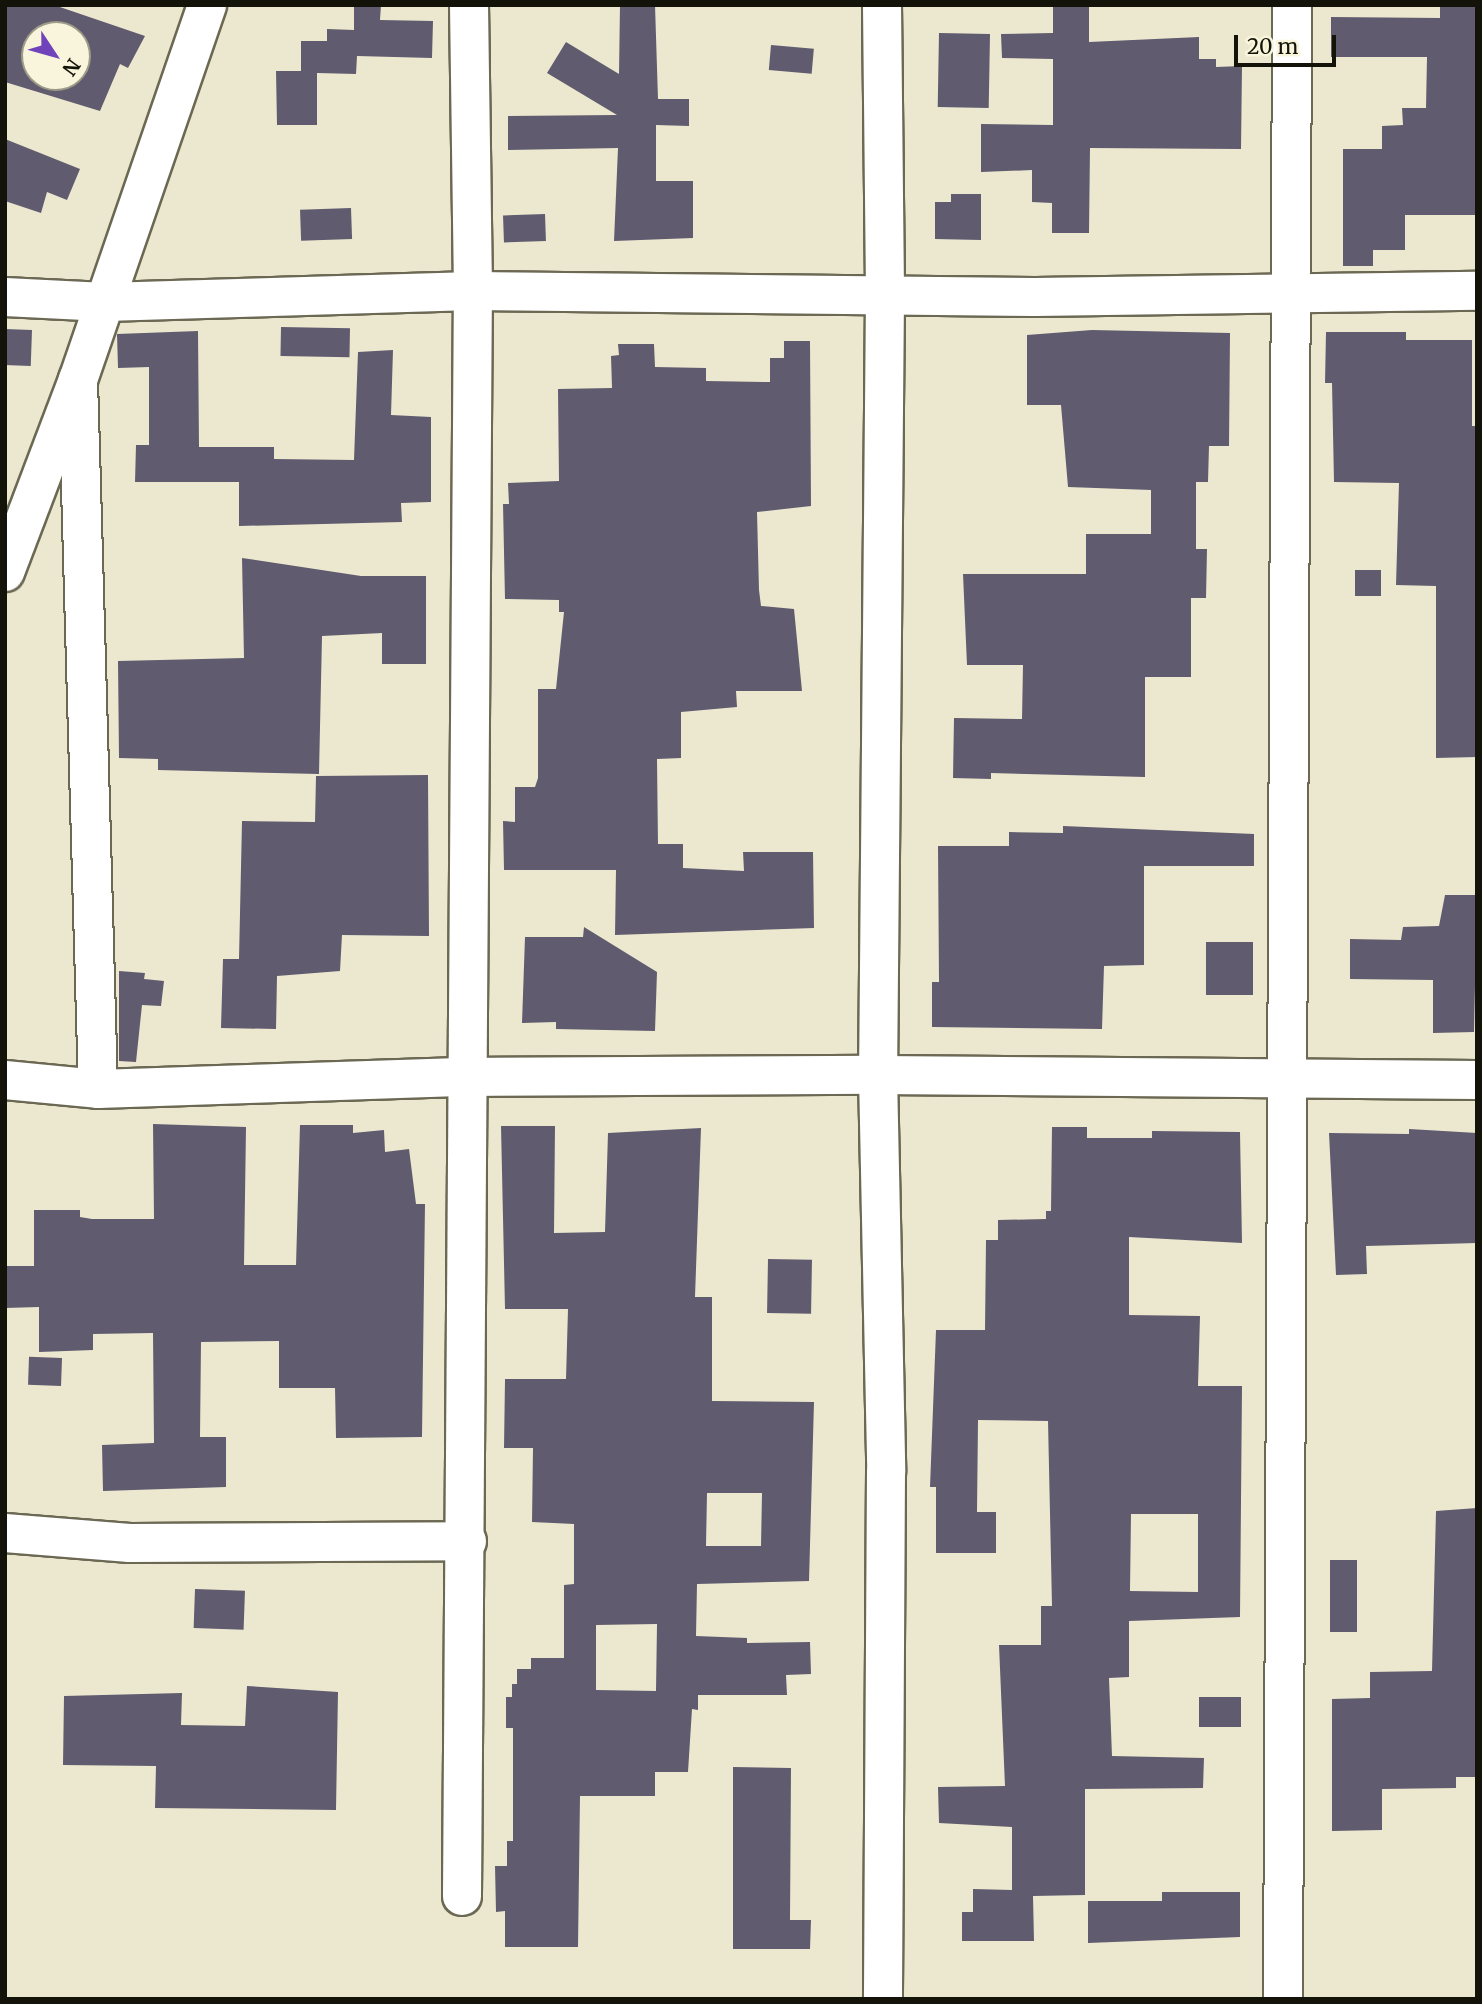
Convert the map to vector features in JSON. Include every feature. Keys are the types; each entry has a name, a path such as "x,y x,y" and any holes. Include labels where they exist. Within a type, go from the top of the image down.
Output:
{"street":[{"path":"5,572 78,380 207,5"},
{"path":"462,1896 467,1541 472,291 469,5"},
{"path":"882,5 885,296 878,1075 886,1472 883,1999"},
{"path":"1283,1999 1290,1080 1292,5"},
{"path":"5,297 105,302 472,291 885,296 1477,291"},
{"path":"78,380 98,1089"},
{"path":"5,1080 98,1089 467,1077 878,1075 1477,1080"},
{"path":"5,1533 130,1543 467,1541"}],"building":[{"path":"5,5 54,5 145,36 128,68 120,64 100,111 34,91 91,91 91,21 21,21 21,87 5,82"},
{"path":"354,5 381,5 380,20 433,21 432,58 357,56 356,74 317,73 317,125 277,125 276,71 301,71 301,41 327,41 327,29 354,30"},
{"path":"620,5 655,5 658,99 689,99 689,126 656,125 656,181 693,181 693,238 614,241 618,148 508,150 508,116 617,115 547,73 566,42 619,74"},
{"path":"1053,5 1089,5 1089,42 1199,37 1199,59 1216,59 1216,67 1242,66 1241,149 1090,148 1089,233 1052,233 1052,203 1032,202 1032,170 981,172 981,124 1053,125 1053,59 1002,58 1001,34 1053,33"},
{"path":"1440,5 1475,5 1477,215 1405,215 1405,250 1373,250 1373,266 1343,266 1343,149 1382,149 1382,126 1403,125 1402,108 1426,108 1427,57 1331,57 1331,17 1440,18"},
{"path":"939,33 990,34 989,108 938,107"},
{"path":"771,45 814,49 812,74 769,70"},
{"path":"5,139 80,169 67,200 47,192 41,213 5,201"},
{"path":"951,194 981,194 981,240 935,239 935,202 951,202"},
{"path":"351,208 352,239 301,241 300,210"},
{"path":"545,214 546,241 504,242 503,215"},
{"path":"281,327 350,328 349,357 280,356"},
{"path":"5,329 32,330 31,366 5,365"},
{"path":"1092,330 1230,333 1229,446 1209,446 1208,482 1196,482 1196,549 1207,549 1206,598 1191,598 1191,677 1145,677 1145,777 991,773 991,779 953,778 954,718 1022,719 1023,665 967,665 963,574 1086,574 1086,534 1151,534 1151,490 1068,487 1061,405 1027,405 1027,335"},
{"path":"198,331 199,447 274,447 274,459 354,460 358,352 393,350 391,415 431,417 431,502 401,503 402,522 239,526 239,482 135,482 136,445 149,445 149,367 118,368 117,334"},
{"path":"1326,332 1406,332 1406,340 1472,340 1472,426 1477,426 1477,757 1436,758 1436,586 1396,585 1399,483 1334,482 1332,383 1325,383"},
{"path":"784,341 810,341 811,506 757,512 759,590 761,606 794,609 802,691 736,691 737,707 681,712 681,758 657,759 658,844 683,844 683,868 744,871 743,852 813,852 814,928 615,935 616,870 504,870 503,821 515,822 515,787 535,787 538,778 538,689 556,689 564,612 559,612 559,600 505,599 503,504 509,504 508,483 559,481 558,389 612,388 611,356 619,355 618,344 654,344 655,367 706,368 706,381 770,382 770,358 784,358"},
{"path":"242,558 361,576 426,576 426,664 382,664 382,633 322,636 319,774 158,770 158,759 119,758 118,661 244,658"},
{"path":"1355,570 1381,570 1381,596 1355,596"},
{"path":"428,775 429,936 342,935 340,971 277,976 276,1029 221,1028 223,959 239,959 242,821 315,822 316,776"},
{"path":"1063,826 1254,834 1254,866 1144,866 1144,965 1104,966 1102,1029 932,1027 932,982 939,982 938,846 1009,846 1009,832 1063,833"},
{"path":"1445,895 1477,895 1474,1032 1433,1033 1433,980 1350,979 1350,939 1401,940 1403,927 1439,926"},
{"path":"584,927 657,972 655,1031 556,1029 556,1022 522,1023 525,937 583,937"},
{"path":"1206,942 1253,942 1253,995 1206,995"},
{"path":"119,971 145,973 144,979 164,981 161,1006 142,1005 136,1062 119,1061"},
{"path":"153,1124 246,1127 244,1265 296,1265 300,1125 353,1125 353,1133 384,1130 385,1152 409,1149 416,1204 425,1204 422,1437 336,1438 335,1388 279,1388 279,1341 201,1342 200,1437 226,1437 226,1487 103,1491 102,1445 154,1443 153,1333 93,1334 93,1350 39,1352 39,1307 5,1308 5,1266 34,1266 34,1210 80,1210 80,1217 92,1219 154,1219"},
{"path":"501,1126 555,1126 554,1233 605,1232 608,1133 701,1128 695,1297 712,1297 712,1401 814,1402 809,1581 697,1584 696,1636 747,1638 747,1643 810,1642 811,1674 786,1675 787,1695 698,1695 698,1710 692,1709 688,1772 655,1772 655,1796 580,1796 578,1947 505,1947 505,1911 496,1912 495,1866 507,1866 507,1841 513,1841 513,1728 506,1728 506,1697 512,1697 512,1684 517,1684 517,1669 531,1669 531,1658 564,1658 564,1585 574,1584 574,1524 532,1522 533,1448 504,1448 505,1379 566,1379 568,1309 505,1309","holes":["707,1493 762,1493 761,1546 706,1546","657,1624 656,1691 596,1690 596,1625"]},
{"path":"1052,1127 1087,1127 1087,1138 1152,1138 1152,1131 1240,1132 1242,1243 1129,1237 1129,1315 1200,1316 1198,1386 1242,1386 1240,1617 1129,1621 1129,1677 1109,1678 1112,1756 1204,1758 1203,1788 1085,1789 1085,1895 1033,1896 1034,1941 962,1941 962,1912 973,1912 973,1889 1012,1890 1012,1827 939,1823 938,1787 1005,1786 999,1645 1041,1645 1041,1606 1052,1606 1048,1421 978,1420 977,1512 996,1512 996,1553 936,1553 936,1487 930,1487 936,1330 985,1330 986,1240 998,1240 998,1220 1046,1219 1046,1211 1051,1211","holes":["1131,1514 1198,1514 1198,1592 1130,1591"]},
{"path":"1409,1129 1477,1133 1477,1243 1366,1246 1367,1274 1336,1275 1329,1133 1409,1134"},
{"path":"768,1259 812,1260 811,1314 767,1313"},
{"path":"29,1357 62,1358 61,1386 28,1385"},
{"path":"1477,1508 1477,1777 1456,1777 1456,1788 1382,1789 1382,1830 1332,1831 1332,1699 1370,1698 1370,1672 1432,1671 1436,1511"},
{"path":"1330,1560 1357,1560 1357,1632 1330,1632"},
{"path":"195,1589 245,1591 244,1630 194,1628"},
{"path":"247,1686 338,1692 336,1810 155,1808 156,1766 63,1765 64,1696 182,1693 181,1725 245,1726"},
{"path":"1199,1697 1241,1697 1241,1727 1199,1727"},
{"path":"733,1767 791,1768 790,1920 811,1920 810,1949 733,1949"},
{"path":"1162,1892 1240,1892 1240,1937 1088,1943 1088,1901 1162,1901"}]}
